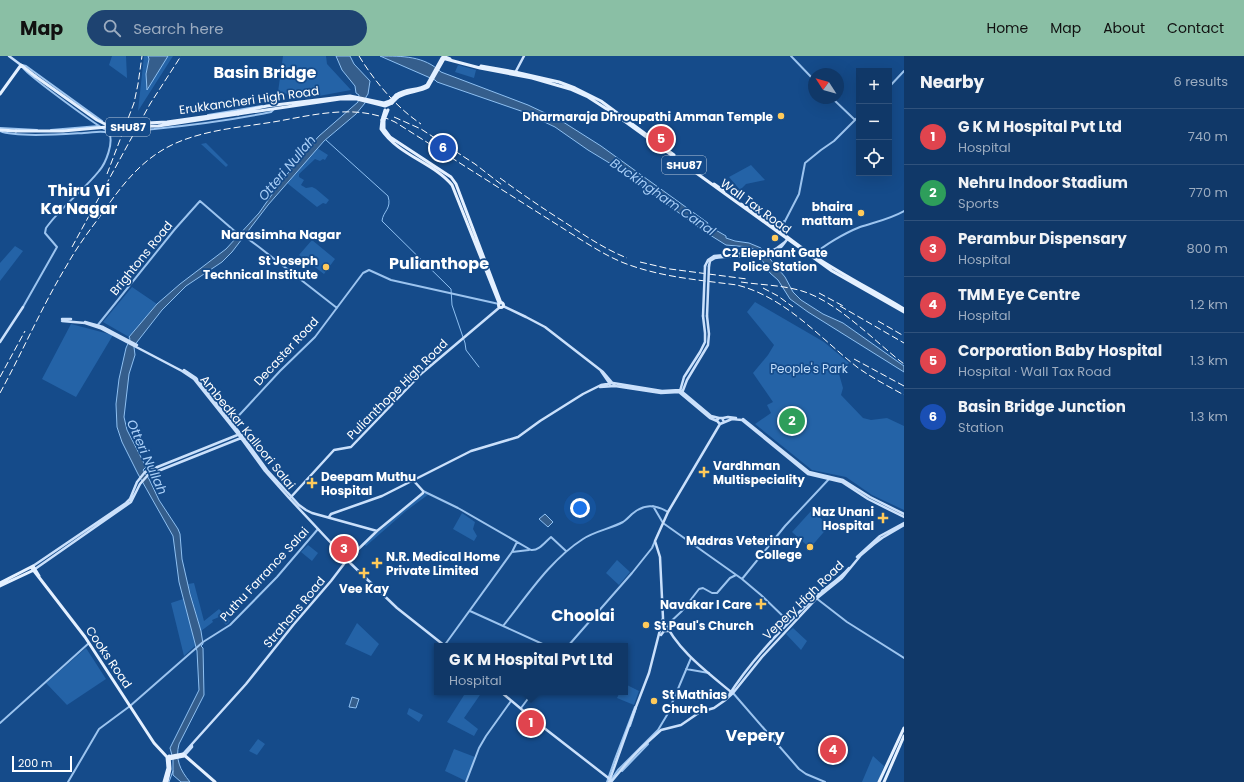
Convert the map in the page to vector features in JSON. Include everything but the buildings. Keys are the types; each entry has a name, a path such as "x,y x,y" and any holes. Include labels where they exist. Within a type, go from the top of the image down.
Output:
{"main road":[{"path":"0,94 21,65 9,56"},
{"path":"438,56 444,58 430,83 424,87 405,90 397,96 386,109 381,129 395,144 450,177 456,184 500,305 542,325 603,372 613,385"},
{"path":"514,73 524,56"},
{"name":"Wall Tax Road","path":"444,58 564,84 589,94 601,101 690,168 785,234 787,239"},
{"name":"SHU87","path":"21,65 97,120 107,125 166,122 273,109"},
{"name":"Wall Tax Road","path":"514,73 570,89 588,97 832,271 904,310"},
{"name":"Erukkancheri High Road","path":"267,106 340,96 358,98"},
{"name":"SHU87","path":"358,98 384,103 391,102"},
{"name":"Erukkancheri High Road","path":"273,109 340,99 358,98"},
{"name":"SHU87","path":"367,100 386,109"},
{"name":"SHU87","path":"0,130 63,131 158,126 238,113 267,106"},
{"path":"682,392 684,377 708,344 709,334 707,316 710,261 715,258 768,253 787,239"},
{"path":"682,392 705,342 703,316 705,266 708,260 714,256 757,254"},
{"name":"Pulianthope High Road","path":"291,497 334,450 351,447 422,373 500,305"},
{"path":"0,342 23,307"},
{"name":"Ambedkar Kalloori Salai","path":"62,320 75,321 97,326 190,375 241,436 267,470 291,497"},
{"path":"329,517 331,514 382,496 471,451 518,437 540,421 584,394 600,386 613,385 682,392 711,416 719,418 738,418 746,421 809,472 846,481 870,497 904,516"},
{"path":"682,392 710,418 720,424"},
{"path":"723,418 724,422"},
{"path":"610,781 649,673 662,626 663,618 660,557 655,541 668,512 720,424 732,419 742,420 808,474 842,482 868,499 904,516"},
{"path":"0,586 33,568 131,502 138,483 145,472 241,436"},
{"path":"138,483 148,475 241,436"},
{"path":"413,480 423,491"},
{"name":"Strahans Road","path":"182,755 192,746 246,684 294,624 332,581 347,560 377,531 422,494 423,491"},
{"path":"291,497 306,510 377,531"},
{"path":"291,497 347,560 397,608 440,643"},
{"name":"Vepery High Road","path":"658,731 681,725 700,712 714,708 724,701 756,660 816,598 841,577 860,553 873,542 904,524"},
{"path":"0,583 33,568"},
{"name":"Cooks Road","path":"33,568 89,643 160,750 169,758"},
{"path":"663,618 669,631 691,658 732,692"},
{"path":"659,637 664,631 669,631"},
{"path":"504,695 610,781"},
{"path":"880,782 904,728"},
{"path":"610,781 658,731"},
{"path":"884,782 904,736"},
{"path":"166,782 169,773 169,758 182,755 215,782"}],"street":[{"path":"791,56 808,74"},
{"path":"21,65 26,66 108,125 108,131 111,139 100,170 46,228 45,233 57,247 23,307"},
{"path":"21,65 24,70 108,131"},
{"path":"892,84 904,71"},
{"path":"50,89 53,86"},
{"path":"778,229 786,218 799,194 805,163 834,141 855,120 838,104"},
{"name":"Erukkancheri High Road","path":"148,129 151,122 188,118 265,105 267,106"},
{"name":"Erukkancheri High Road","path":"102,132 190,125 252,116 271,112 273,109"},
{"path":"188,118 190,125"},
{"path":"0,130 46,130 100,125 103,122"},
{"path":"0,130 12,133 68,134 102,132 100,125"},
{"name":"Brightons Road","path":"97,326 200,201 238,234 244,236 337,308"},
{"path":"812,256 850,232 878,223 904,211"},
{"path":"785,234 784,226 786,218"},
{"name":"Decaster Road","path":"231,424 280,371 315,337 363,273 368,270 390,280 500,305"},
{"path":"742,579 785,526 830,478"},
{"path":"423,491 458,508 530,550"},
{"path":"503,626 538,582 566,551 592,534 623,522 640,508 647,505 662,508 668,512"},
{"path":"653,506 663,523 742,579 791,623"},
{"name":"Puthu Farrance Salai","path":"68,782 99,729 130,706 202,642 230,625 277,577 318,529"},
{"path":"512,552 537,549 551,537 566,551"},
{"path":"571,643 632,573 652,548 655,541"},
{"path":"446,643 512,552 517,542"},
{"path":"666,626 682,611 698,589 703,588 712,593 716,593 730,578 736,575"},
{"path":"816,598 864,633 904,658"},
{"path":"469,611 540,643"},
{"path":"0,723 89,643"},
{"path":"610,781 658,731 667,715 691,658"},
{"path":"686,669 709,674"},
{"path":"732,692 799,769 806,774 825,782"},
{"path":"520,709 531,695"},
{"path":"466,782 479,748 511,701"},
{"path":"610,781 634,708 636,707"},
{"path":"612,774 619,771"},
{"path":"610,781 612,774"}],"green space":[{"path":"112,56 126,56 127,78 109,65"},
{"path":"144,56 173,56 138,111"},
{"path":"283,56 326,56 327,64 351,90 308,98 278,92"},
{"path":"458,65 476,70 474,78 455,72"},
{"path":"206,143 228,165 226,167 201,144"},
{"path":"317,148 328,155 325,160 323,159 320,161 315,159 299,174 299,177 304,180 301,185 306,188 312,187 316,189 329,200 326,204 323,203 317,207 287,183"},
{"path":"751,165 765,180 746,184 740,190 729,177"},
{"path":"312,240 335,259 324,274 299,255"},
{"path":"15,246 23,251 0,281 0,263"},
{"path":"132,287 157,304 129,337 103,322"},
{"name":"People's Park","path":"755,302 824,342 849,363 839,374 843,388 841,395 863,418 871,420 887,418 904,426 904,510 872,495 846,477 812,470 755,424 771,413 767,405 773,402 753,373 774,345 747,312"},
{"path":"71,324 113,335 76,397 42,379"},
{"path":"424,493 429,494 406,511 366,546 364,544"},
{"path":"812,510 829,526 810,548 792,532"},
{"path":"462,513 475,522 473,529 477,536 474,541 453,529"},
{"path":"308,545 318,553 312,561 301,552"},
{"path":"617,560 630,572 619,585 606,573"},
{"path":"194,583 204,621 219,609 230,621 226,625 219,617 212,620 213,622 201,631 188,584"},
{"path":"183,599 196,645 184,656 171,603"},
{"path":"357,623 379,644 371,656 345,644"},
{"path":"793,628 807,641 801,650 786,634"},
{"path":"86,648 106,679 67,705 46,683"},
{"path":"628,686 639,691 634,705 617,698 618,695 628,695"},
{"path":"464,695 480,695 464,718 478,729 474,736 447,722"},
{"path":"409,708 423,715 419,722 407,714"},
{"path":"258,739 265,744 257,755 249,751"},
{"path":"454,749 475,757 466,781 445,771"},
{"path":"873,756 884,766 878,782 862,782"}],"water":[{"path":"148,56 168,56 147,90 146,74 149,59"},
{"path":"336,56 350,56 354,64 370,81 365,103 356,114 324,141 268,205 232,252 222,262 186,286 162,310 134,347 135,355 129,374 124,417 127,430 146,467 143,470 180,534 182,559 203,644 201,646 203,648 204,695 179,744 179,764 190,782 181,782 173,775 173,759 170,748 199,690 197,651 179,582 173,536 138,474 122,442 117,427 116,404 119,379 126,348 130,339 129,337 157,304 180,284 226,249 259,213 280,183 308,148 319,136 358,102 359,95 356,93 355,86 342,70"},
{"name":"Buckingham Canal","path":"380,56 397,56 420,60 428,63 441,72 528,105 560,120 601,146 708,223 707,225 726,236 726,238 749,243 761,248 785,277 793,292 801,300 823,314 843,323 904,366 904,372 808,312 790,299 778,280 770,273 756,250 749,247 726,245 702,230 621,170 588,150 555,127 521,111 437,82"},
{"path":"545,514 553,522 548,527 539,519"},
{"path":"352,697 359,699 356,708 349,707"}],"waterway":[{"path":"326,140 388,196 389,204 382,221 451,289 452,305 466,350 479,367"},
{"path":"169,782 173,771"}],"railway":[{"path":"107,174 134,103 142,56"},
{"path":"72,247 150,104 181,56"},
{"path":"359,56 372,75 395,102 421,124"},
{"path":"0,393 49,296 75,252 125,183 153,156 188,138 214,131 323,113 352,112 367,113 395,122 583,241 618,261 666,275 737,285 771,299 801,319 857,367 904,395"},
{"path":"394,117 421,129 475,164 502,185"},
{"path":"500,178 583,234 609,250 627,258"},
{"path":"640,262 670,269 747,279"},
{"path":"741,282 787,287 815,296 842,313 904,364"},
{"path":"763,288 778,296 793,307"},
{"path":"819,293 845,307"},
{"path":"840,306 904,343"},
{"path":"878,321 904,336"},
{"path":"0,377 25,331"},
{"path":"854,359 904,386"}],"place":[{"name":"Dharmaraja Dhroupathi Amman Temple","path":"781,116"},
{"name":"Corporation Baby Hospital","path":"661,139"},
{"name":"Basin Bridge Junction","path":"443,148"},
{"name":"bhaira mattam","path":"861,213"},
{"name":"C2 Elephant Gate Police Station","path":"775,238"},
{"name":"St Joseph Technical Institute","path":"326,267"},
{"name":"Nehru Indoor Stadium","path":"792,421"},
{"name":"Vardhman Multispeciality","path":"704,472"},
{"name":"Deepam Muthu Hospital","path":"312,483"},
{"name":"Naz Unani Hospital","path":"883,518"},
{"name":"Madras Veterinary College","path":"810,547"},
{"name":"Perambur Dispensary","path":"344,549"},
{"name":"N.R. Medical Home Private Limited","path":"377,563"},
{"name":"Vee Kay","path":"364,573"},
{"name":"Navakar I Care","path":"761,604"},
{"name":"St Paul's Church","path":"646,625"},
{"name":"St Mathias Church","path":"654,701"},
{"name":"G K M Hospital Pvt Ltd","path":"531,723"},
{"name":"TMM Eye Centre","path":"833,750"}],"district":[{"name":"Basin Bridge","path":"265,72"},
{"name":"Thiru Vi Ka Nagar","path":"79,199"},
{"name":"Narasimha Nagar","path":"281,234"},
{"name":"Pulianthope","path":"439,263"},
{"name":"Choolai","path":"583,615"},
{"name":"Vepery","path":"755,735"}],"water label":[{"name":"Otteri Nullah","path":"287,168"},
{"name":"Otteri Nullah","path":"147,457"}]}
